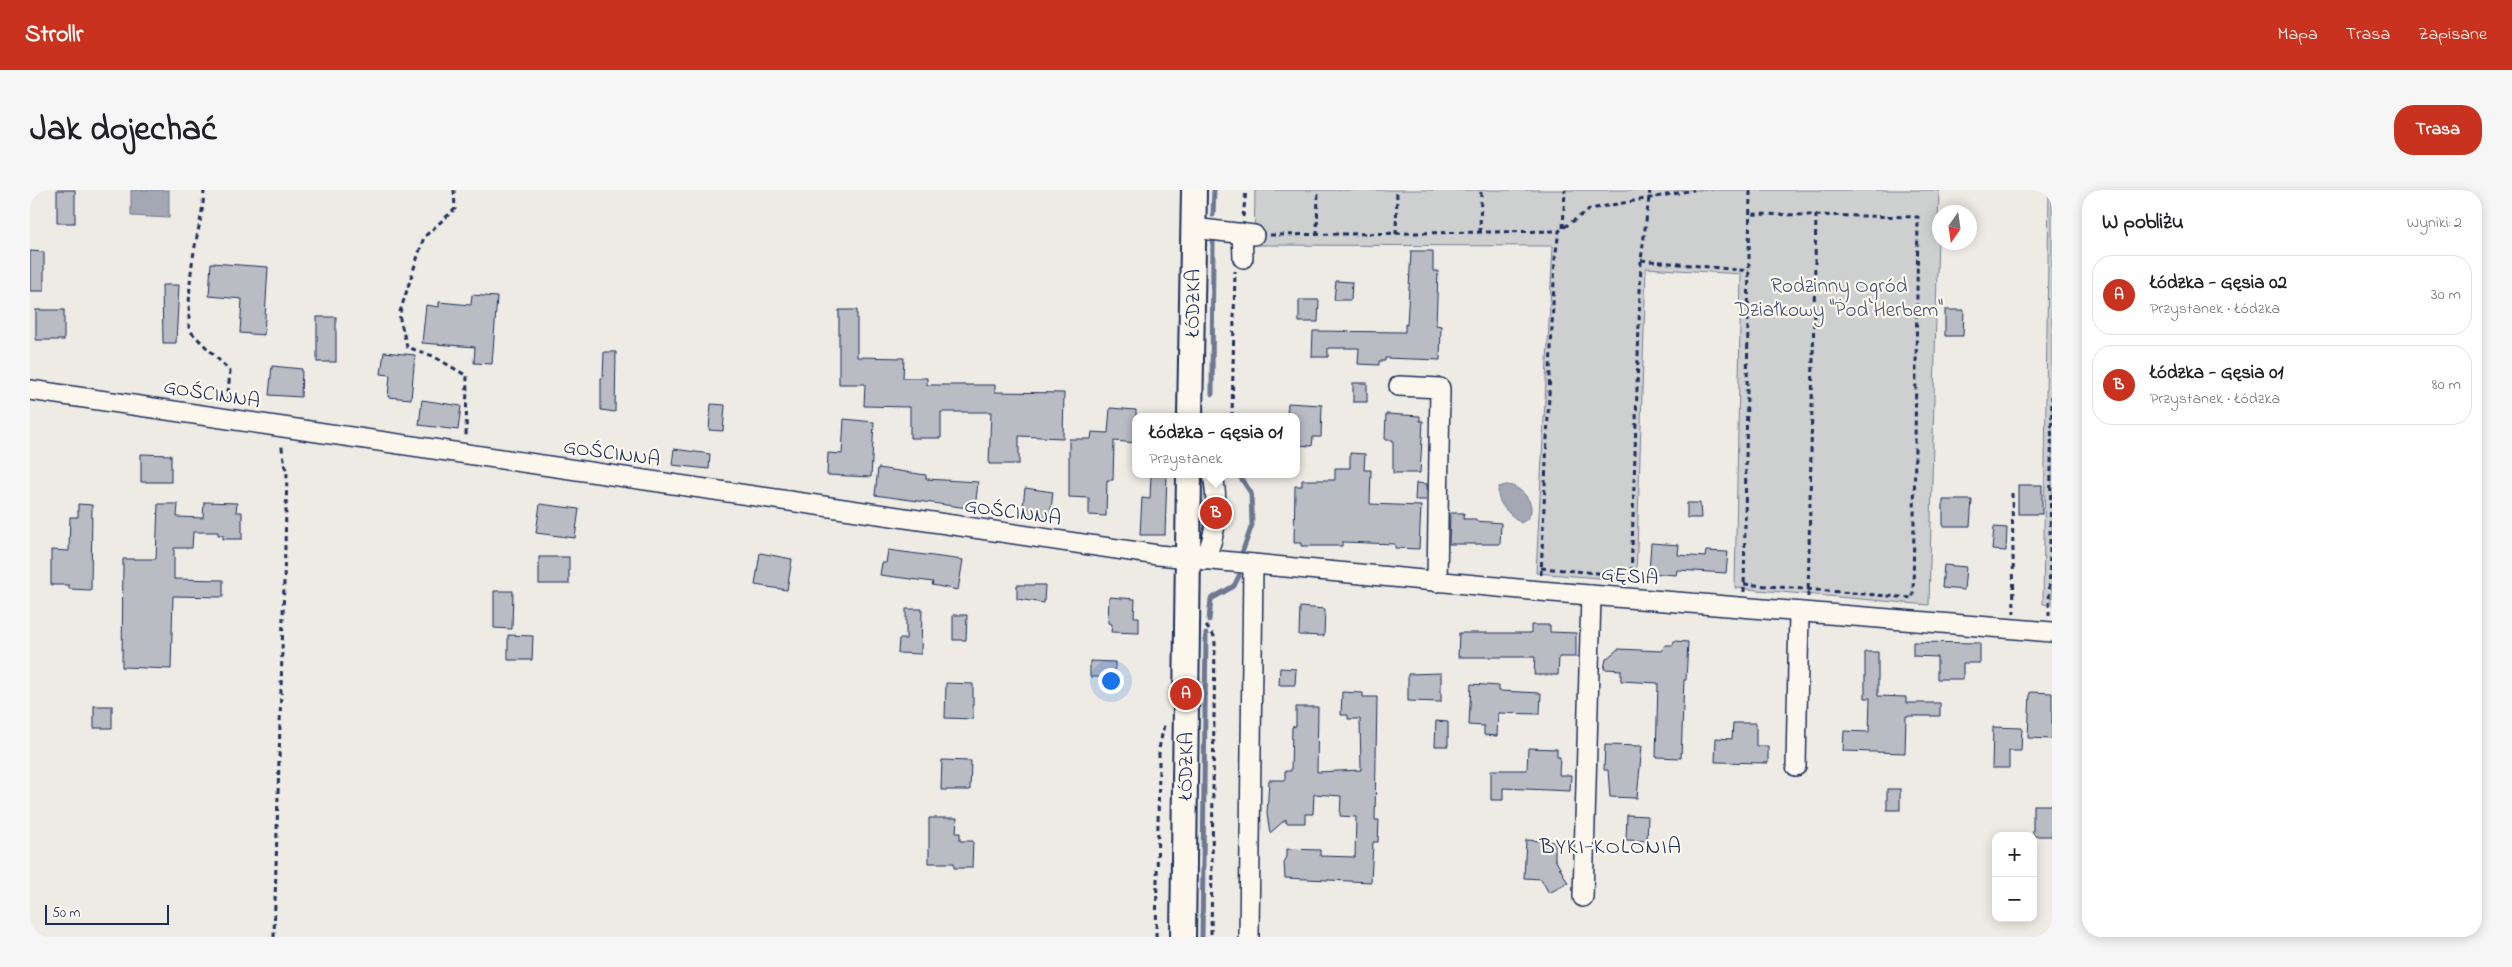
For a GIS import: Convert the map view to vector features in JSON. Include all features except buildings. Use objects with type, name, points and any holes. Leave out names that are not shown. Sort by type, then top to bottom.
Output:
[{"type":"main road","name":"ŁÓDZKA","points":[[1190,413],[1194,190]]},
{"type":"main road","name":"ŁÓDZKA","points":[[1183,937],[1196,559],[1190,478]]},
{"type":"street","points":[[1193,228],[1248,234],[1243,258]]},
{"type":"street","points":[[1191,378],[1199,413]]},
{"type":"street","points":[[1399,386],[1440,388],[1437,582]]},
{"type":"street","name":"GOŚCINNA","points":[[30,390],[1196,559]]},
{"type":"street","points":[[1196,559],[1215,534],[1216,491],[1214,478]]},
{"type":"street","name":"GĘSIA","points":[[1196,559],[1540,591],[2052,632]]},
{"type":"street","points":[[1249,937],[1253,564]]},
{"type":"street","points":[[1583,897],[1591,595]]},
{"type":"street","points":[[1796,766],[1803,612]]},
{"type":"path","points":[[204,190],[203,214],[194,251],[189,294],[189,330],[230,371],[225,418]]},
{"type":"path","points":[[454,190],[454,208],[424,237],[399,314],[407,347],[433,356],[467,376],[466,454]]},
{"type":"path","points":[[1246,190],[1248,234],[1317,235],[1559,231],[1590,209],[1694,190]]},
{"type":"path","points":[[1317,235],[1318,190]]},
{"type":"path","points":[[1396,234],[1397,190]]},
{"type":"path","points":[[1480,233],[1481,190]]},
{"type":"path","points":[[1563,228],[1566,190]]},
{"type":"path","points":[[1630,598],[1641,260],[1650,190]]},
{"type":"path","points":[[1744,608],[1750,190]]},
{"type":"path","points":[[1744,584],[1913,598],[1918,217],[1750,214]]},
{"type":"path","points":[[1803,612],[1808,589],[1816,215]]},
{"type":"path","points":[[1540,591],[1554,258],[1559,231]]},
{"type":"path","points":[[1232,413],[1235,269],[1243,258]]},
{"type":"path","points":[[1641,260],[1749,271]]},
{"type":"path","points":[[2049,605],[2051,600],[2052,392]]},
{"type":"path","points":[[274,937],[287,475],[278,425]]},
{"type":"path","points":[[2012,493],[2014,629]]},
{"type":"path","points":[[1541,568],[1631,576]]},
{"type":"path","points":[[1201,620],[1214,636],[1215,643],[1211,937]]},
{"type":"green space","name":"Rodzinny Ogród Działkowy \"Pod Herbem\"","points":[[1255,190],[1939,190],[1939,205],[1932,205],[1932,250],[1938,250],[1929,605],[1735,588],[1741,274],[1646,268],[1636,581],[1536,573],[1553,246],[1254,245]]},
{"type":"green space","points":[[2049,190],[2052,190],[2052,605],[2043,604]]},
{"type":"green space","points":[[1199,478],[1209,478],[1211,507],[1202,542],[1198,534]]},
{"type":"shaded area","points":[[131,190],[169,190],[169,218],[131,216]]},
{"type":"shaded area","points":[[1506,485],[1519,489],[1531,506],[1528,518],[1521,523],[1504,508],[1499,498],[1499,487]]},
{"type":"waterway","points":[[1213,215],[1214,190]]},
{"type":"waterway","points":[[1212,394],[1213,242]]},
{"type":"waterway","points":[[1241,478],[1251,493],[1252,525],[1242,553]]},
{"type":"waterway","points":[[1209,620],[1211,599],[1234,586],[1239,576]]},
{"type":"waterway","points":[[1202,937],[1206,634]]},
{"type":"place","name":"Łódzka - Gęsia 01","points":[[1216,513]]},
{"type":"place","name":"Łódzka - Gęsia 02","points":[[1186,694]]},
{"type":"district","name":"BYKI-KOLONIA","points":[[1611,845]]}]
